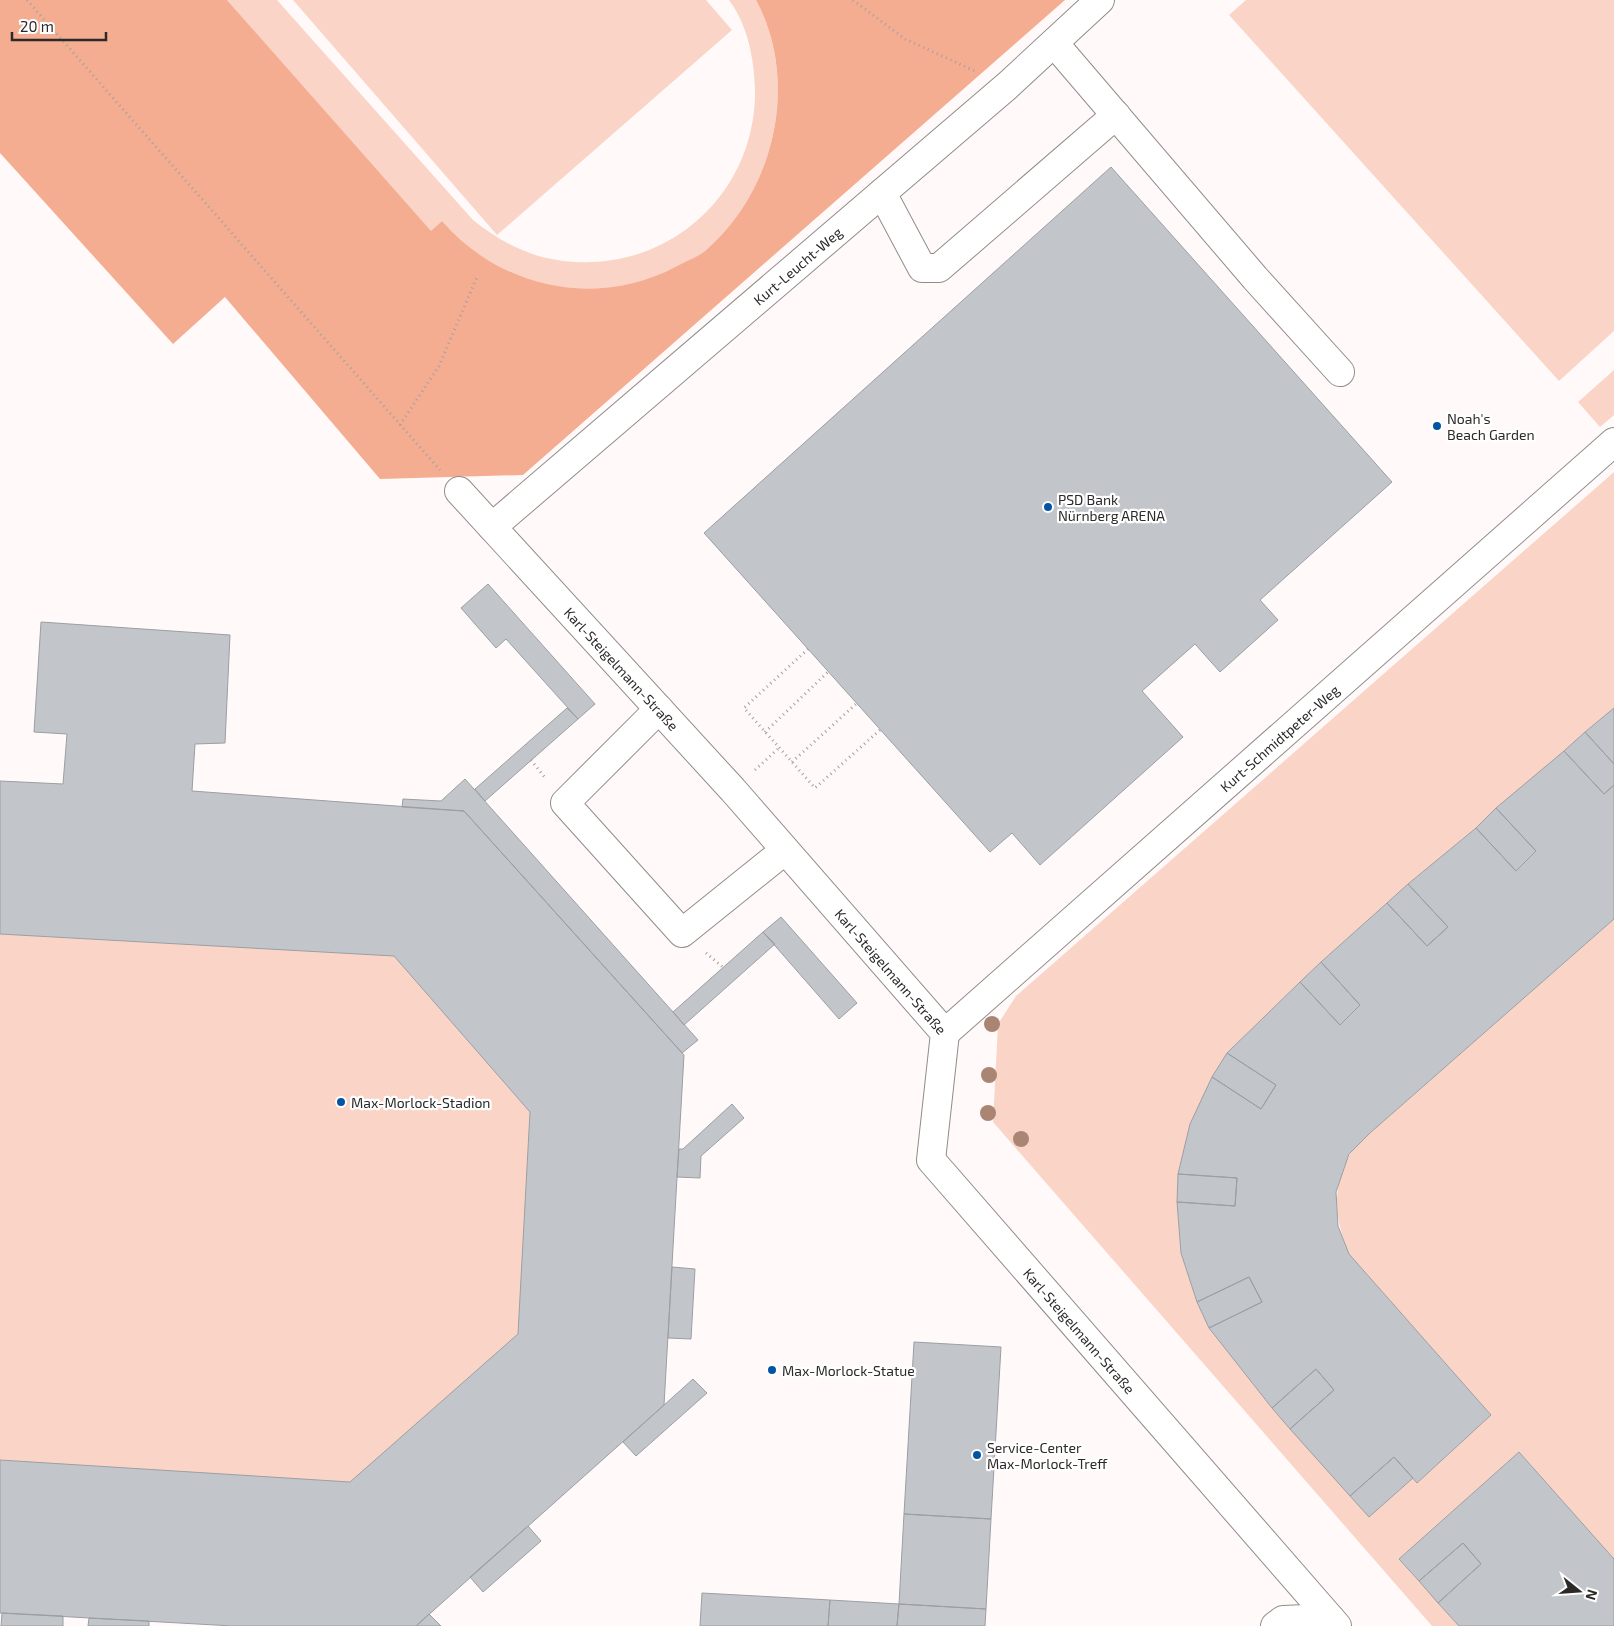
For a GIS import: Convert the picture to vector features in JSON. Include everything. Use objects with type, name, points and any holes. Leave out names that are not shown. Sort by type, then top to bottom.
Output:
[{"type":"street","name":"Kurt-Leucht-Weg","points":[[492,527],[1007,86],[1100,0]]},
{"type":"street","points":[[1054,42],[1255,278],[1340,372]]},
{"type":"street","points":[[882,193],[922,268],[939,268],[1116,115]]},
{"type":"street","name":"Kurt-Schmidtpeter-Weg","points":[[945,1033],[1614,442]]},
{"type":"street","name":"Karl-Steigelmann-Straße","points":[[458,491],[733,790],[784,851],[945,1033],[931,1160],[1334,1622]]},
{"type":"street","points":[[659,709],[565,803],[682,933],[784,851]]},
{"type":"street","points":[[1275,1626],[1283,1620],[1334,1622]]},
{"type":"path","points":[[27,0],[458,491]]},
{"type":"path","points":[[853,0],[905,39],[1007,86]]},
{"type":"path","points":[[400,425],[439,366],[477,277]]},
{"type":"path","points":[[808,649],[744,708],[765,732],[815,788],[880,730]]},
{"type":"path","points":[[765,732],[828,672]]},
{"type":"path","points":[[792,762],[856,704]]},
{"type":"shaded area","points":[[0,0],[227,0],[431,231],[442,221],[465,244],[492,262],[520,276],[551,285],[582,289],[613,287],[645,280],[698,256],[729,226],[749,198],[764,167],[773,134],[778,100],[776,65],[769,32],[756,0],[1065,0],[523,475],[380,479],[225,297],[173,344],[0,153]]},
{"type":"shaded area","points":[[227,0],[277,0],[473,220],[489,232],[523,251],[542,257],[583,262],[622,258],[658,246],[690,226],[717,200],[738,168],[751,131],[755,90],[749,43],[736,10],[729,0],[756,0],[769,32],[776,66],[778,100],[773,134],[764,167],[749,198],[729,226],[705,251],[687,262],[645,280],[614,287],[582,289],[551,285],[521,277],[492,263],[466,244],[442,221],[431,232]]},
{"type":"shaded area","points":[[293,0],[706,0],[732,30],[497,235]]},
{"type":"shaded area","points":[[1246,0],[1614,0],[1614,331],[1559,381],[1229,15]]},
{"type":"shaded area","points":[[1614,370],[1614,415],[1600,427],[1578,402]]},
{"type":"shaded area","points":[[1614,472],[1614,708],[1585,732],[1516,871],[1476,828],[1408,884],[1321,962],[1227,1053],[1177,1203],[1181,1253],[1197,1302],[1210,1328],[1272,1408],[1394,1457],[1417,1483],[1491,1415],[1349,1254],[1338,1217],[1337,1205],[1339,1181],[1343,1169],[1351,1153],[1370,1133],[1614,919],[1614,1559],[1519,1452],[1399,1559],[1419,1581],[1463,1543],[1438,1603],[1459,1626],[1432,1626],[993,1122],[998,1024],[1016,996]]},
{"type":"shaded area","name":"Max-Morlock-Stadion","points":[[41,622],[230,635],[225,743],[195,744],[192,791],[464,811],[684,1055],[664,1405],[416,1626],[0,1613],[0,781],[63,784],[67,734],[34,732]]},
{"type":"building","name":"PSD Bank Nürnberg ARENA","points":[[1111,167],[1392,482],[1260,600],[1278,620],[1220,672],[1195,644],[1142,691],[1183,737],[1040,865],[1012,833],[990,852],[704,533]]},
{"type":"building","points":[[488,584],[595,704],[578,719],[506,639],[496,648],[461,608]]},
{"type":"building","points":[[41,622],[230,635],[225,743],[195,744],[192,791],[464,811],[684,1055],[664,1405],[416,1626],[233,1626],[0,1613],[0,1460],[350,1482],[518,1334],[530,1112],[394,956],[0,934],[0,781],[63,784],[67,734],[34,732]]},
{"type":"building","points":[[567,708],[578,719],[485,801],[475,789]]},
{"type":"building","points":[[1614,708],[1614,764],[1585,732]]},
{"type":"building","points":[[1585,732],[1614,764],[1614,785],[1604,794],[1564,751]]},
{"type":"building","points":[[1564,751],[1604,794],[1614,785],[1614,919],[1370,1133],[1349,1154],[1336,1192],[1338,1226],[1349,1254],[1491,1415],[1417,1483],[1394,1457],[1350,1496],[1290,1429],[1334,1390],[1316,1369],[1272,1408],[1209,1328],[1262,1302],[1249,1277],[1197,1302],[1181,1253],[1177,1202],[1235,1206],[1237,1178],[1178,1174],[1190,1124],[1212,1077],[1261,1109],[1276,1085],[1227,1053],[1300,982],[1340,1025],[1360,1005],[1321,962],[1387,903],[1427,946],[1448,927],[1408,884],[1476,828],[1516,871],[1536,851],[1496,808]]},
{"type":"building","points":[[465,779],[698,1040],[682,1053],[464,811],[402,807],[403,799],[441,801]]},
{"type":"building","points":[[1496,808],[1536,851],[1516,871],[1476,828]]},
{"type":"building","points":[[1408,884],[1448,927],[1427,946],[1387,903]]},
{"type":"building","points":[[781,917],[857,1003],[839,1019],[763,932]]},
{"type":"building","points":[[763,932],[775,944],[684,1025],[673,1012]]},
{"type":"building","points":[[1321,962],[1360,1005],[1340,1025],[1300,982]]},
{"type":"building","points":[[1227,1053],[1276,1085],[1261,1109],[1212,1077]]},
{"type":"building","points":[[732,1104],[744,1118],[701,1156],[700,1178],[677,1177],[679,1149],[683,1149]]},
{"type":"building","points":[[1178,1174],[1237,1178],[1235,1206],[1177,1202]]},
{"type":"building","points":[[672,1267],[695,1269],[691,1339],[668,1338]]},
{"type":"building","points":[[1249,1277],[1262,1302],[1209,1328],[1197,1302]]},
{"type":"building","points":[[914,1342],[1001,1347],[991,1519],[904,1514]]},
{"type":"building","points":[[1316,1369],[1334,1390],[1290,1429],[1272,1408]]},
{"type":"building","points":[[693,1379],[707,1393],[636,1456],[623,1442]]},
{"type":"building","points":[[1519,1452],[1614,1559],[1614,1626],[1459,1626],[1438,1603],[1481,1564],[1463,1543],[1419,1581],[1399,1559]]},
{"type":"building","points":[[1394,1457],[1413,1478],[1369,1517],[1350,1496]]},
{"type":"building","points":[[904,1514],[991,1519],[986,1609],[899,1604]]},
{"type":"building","points":[[528,1526],[541,1541],[483,1592],[470,1577]]},
{"type":"building","points":[[1463,1543],[1481,1564],[1438,1603],[1419,1581]]},
{"type":"building","points":[[702,1593],[830,1600],[828,1626],[700,1626]]},
{"type":"building","points":[[830,1600],[899,1604],[897,1626],[828,1626]]},
{"type":"building","points":[[899,1604],[986,1609],[985,1626],[897,1626]]},
{"type":"building","points":[[2,1613],[63,1616],[63,1626],[1,1626]]},
{"type":"building","points":[[429,1614],[441,1626],[416,1626]]},
{"type":"building","points":[[89,1618],[149,1621],[149,1626],[88,1626]]},
{"type":"place","name":"Noah's Beach Garden","points":[[1437,426]]},
{"type":"place","name":"PSD Bank Nürnberg ARENA","points":[[1048,507]]},
{"type":"place","name":"Max-Morlock-Stadion","points":[[341,1102]]},
{"type":"place","name":"Max-Morlock-Statue","points":[[772,1370]]},
{"type":"place","name":"Service-Center Max-Morlock-Treff","points":[[977,1455]]}]
